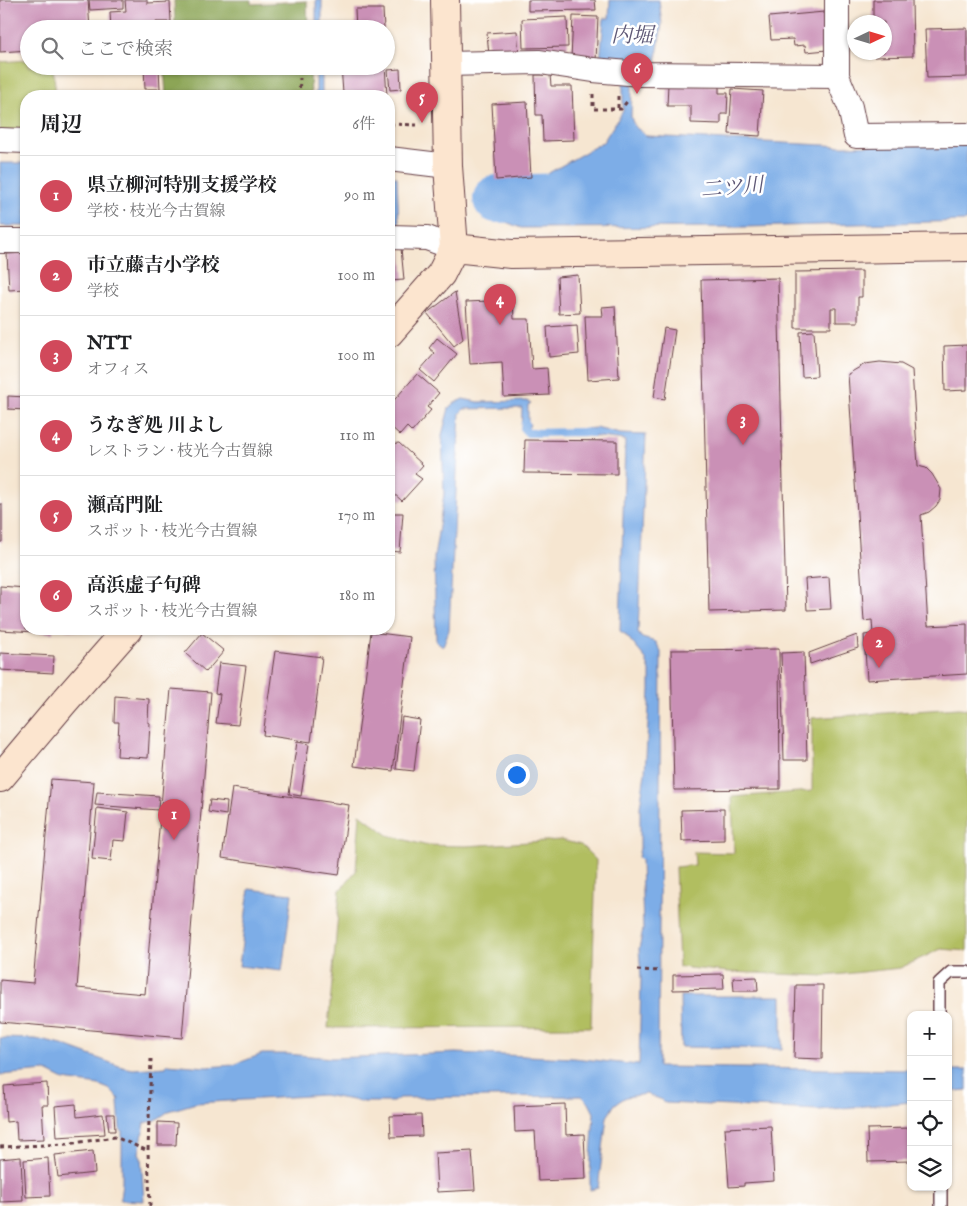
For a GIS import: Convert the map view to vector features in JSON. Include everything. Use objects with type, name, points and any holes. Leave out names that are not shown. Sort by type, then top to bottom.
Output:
[{"type":"main road","points":[[395,326],[441,274],[454,248],[448,166],[445,0]]},
{"type":"main road","points":[[454,248],[511,254],[967,247]]},
{"type":"main road","points":[[0,778],[123,635]]},
{"type":"street","points":[[837,0],[837,76],[850,107],[856,136],[967,134]]},
{"type":"street","points":[[446,64],[540,62],[593,70],[629,80],[837,76]]},
{"type":"street","points":[[0,140],[20,141]]},
{"type":"street","points":[[395,160],[448,166]]},
{"type":"street","points":[[395,237],[427,238],[454,248]]},
{"type":"street","points":[[0,241],[20,241]]},
{"type":"lane","points":[[939,1011],[939,983],[951,972],[967,972]]},
{"type":"lane","points":[[941,1191],[941,1206]]},
{"type":"path","points":[[299,90],[300,78]]},
{"type":"path","points":[[620,109],[629,80]]},
{"type":"path","points":[[395,124],[417,125]]},
{"type":"path","points":[[637,970],[661,971]]},
{"type":"path","points":[[150,1206],[148,1151],[151,1059]]},
{"type":"path","points":[[0,1147],[67,1144],[115,1137],[148,1151]]},
{"type":"green space","points":[[174,0],[251,0],[251,4],[307,1],[308,20],[175,20]]},
{"type":"green space","points":[[20,61],[20,75],[54,75],[55,90],[20,90],[20,132],[0,132],[0,62]]},
{"type":"green space","points":[[165,75],[310,75],[311,90],[166,90]]},
{"type":"green space","points":[[967,709],[967,951],[941,949],[900,968],[825,976],[729,972],[679,967],[675,867],[695,865],[694,852],[734,853],[732,797],[812,791],[812,718]]},
{"type":"green space","points":[[360,814],[388,835],[424,845],[466,846],[561,840],[581,845],[596,860],[591,1027],[328,1028],[340,890],[356,871]]},
{"type":"water","points":[[316,0],[322,0],[322,20],[316,20]]},
{"type":"water","name":"内堀","points":[[610,0],[659,0],[662,24],[656,62],[633,64],[631,117],[634,126],[647,136],[843,146],[967,143],[967,221],[747,227],[521,228],[501,220],[500,185],[508,186],[533,182],[603,142],[623,111],[623,65],[600,61],[604,18],[609,18]]},
{"type":"water","points":[[316,75],[322,75],[322,90],[316,90]]},
{"type":"water","points":[[0,163],[20,163],[20,226],[0,226]]},
{"type":"water","points":[[395,177],[397,177],[399,225],[395,225]]},
{"type":"water","points":[[463,399],[478,402],[527,401],[531,403],[528,405],[528,424],[530,424],[527,428],[528,431],[521,431],[522,408],[464,409],[460,413],[449,630],[443,646],[436,641],[434,558],[444,494],[442,435],[449,408]]},
{"type":"water","points":[[596,428],[620,434],[646,435],[638,633],[642,638],[656,642],[661,652],[658,1067],[907,1070],[907,1102],[819,1110],[665,1103],[646,1094],[626,1097],[615,1104],[607,1117],[598,1188],[590,1190],[594,1113],[589,1103],[582,1096],[399,1098],[393,1102],[364,1102],[323,1095],[196,1103],[169,1111],[156,1120],[145,1123],[139,1153],[141,1157],[144,1201],[120,1200],[122,1131],[120,1129],[119,1099],[109,1089],[99,1085],[64,1080],[46,1071],[0,1075],[0,1038],[36,1039],[62,1045],[122,1067],[133,1069],[166,1067],[167,1064],[207,1067],[233,1065],[262,1054],[332,1058],[456,1053],[574,1058],[639,1065],[641,978],[639,949],[643,929],[641,860],[638,857],[640,848],[640,807],[645,773],[650,671],[645,658],[625,634],[620,631],[625,440],[582,435],[582,429]]},
{"type":"water","points":[[249,889],[292,894],[282,971],[239,966]]},
{"type":"water","points":[[680,996],[782,996],[782,1049],[681,1047]]},
{"type":"water","points":[[952,1070],[967,1070],[967,1090],[956,1091],[952,1094]]},
{"type":"building","points":[[0,0],[88,0],[89,20],[20,20],[20,51],[0,52]]},
{"type":"building","points":[[89,0],[123,0],[123,8],[90,10]]},
{"type":"building","points":[[125,0],[147,0],[147,3],[170,2],[171,20],[110,20],[110,12],[126,11]]},
{"type":"building","points":[[528,0],[595,0],[596,10],[528,11]]},
{"type":"building","points":[[873,0],[912,0],[913,56],[892,57],[892,15],[873,15]]},
{"type":"building","points":[[355,9],[383,9],[384,20],[356,20]]},
{"type":"building","points":[[824,12],[827,50],[806,52],[805,45],[794,46],[793,39],[771,40],[769,17]]},
{"type":"building","points":[[573,16],[598,17],[596,61],[571,59]]},
{"type":"building","points":[[567,17],[568,47],[523,48],[522,19]]},
{"type":"building","points":[[967,28],[967,77],[927,78],[925,29]]},
{"type":"building","points":[[517,31],[519,54],[489,56],[487,33]]},
{"type":"building","points":[[395,69],[400,69],[401,89],[390,90],[388,75],[395,75]]},
{"type":"building","points":[[144,75],[159,75],[160,89],[145,89]]},
{"type":"building","points":[[342,75],[386,75],[387,90],[343,90]]},
{"type":"building","points":[[535,75],[550,75],[551,86],[572,86],[574,140],[543,141],[542,115],[536,115]]},
{"type":"building","points":[[668,84],[719,86],[719,93],[728,93],[727,114],[721,114],[721,124],[691,123],[691,106],[667,106]]},
{"type":"building","points":[[732,89],[763,91],[760,136],[729,134]]},
{"type":"building","points":[[527,102],[531,177],[496,180],[492,104]]},
{"type":"building","points":[[395,248],[401,248],[404,280],[395,281]]},
{"type":"building","points":[[20,253],[20,289],[9,290],[7,254]]},
{"type":"building","points":[[862,271],[862,297],[858,297],[858,322],[836,322],[836,308],[831,308],[831,328],[795,328],[795,272]]},
{"type":"building","points":[[578,275],[580,313],[559,314],[557,277]]},
{"type":"building","points":[[778,278],[786,610],[709,612],[701,280]]},
{"type":"building","points":[[455,292],[463,339],[454,346],[427,313]]},
{"type":"building","points":[[513,300],[514,319],[529,319],[532,369],[547,368],[549,395],[504,397],[502,362],[470,364],[466,302]]},
{"type":"building","points":[[615,306],[619,378],[588,380],[585,316],[603,316],[602,307]]},
{"type":"building","points":[[577,325],[579,354],[549,357],[547,327]]},
{"type":"building","points":[[664,328],[675,330],[665,399],[654,397]]},
{"type":"building","points":[[814,331],[817,376],[802,377],[800,332]]},
{"type":"building","points":[[437,338],[457,354],[434,382],[420,370],[435,353],[429,348]]},
{"type":"building","points":[[967,345],[967,390],[945,391],[944,346]]},
{"type":"building","points":[[880,362],[901,364],[912,370],[918,466],[926,468],[932,474],[941,489],[940,500],[936,506],[929,512],[921,515],[928,626],[967,624],[967,674],[867,680],[864,635],[873,634],[872,620],[864,621],[848,374],[865,364]]},
{"type":"building","points":[[417,374],[439,393],[427,407],[431,410],[412,432],[407,427],[400,435],[395,430],[395,399]]},
{"type":"building","points":[[8,396],[20,397],[20,410],[8,409]]},
{"type":"building","points":[[525,440],[617,441],[617,474],[524,473]]},
{"type":"building","points":[[395,443],[399,443],[423,465],[415,474],[422,479],[402,501],[395,495]]},
{"type":"building","points":[[0,504],[2,504],[2,542],[0,542]]},
{"type":"building","points":[[395,513],[403,513],[400,552],[395,552]]},
{"type":"building","points":[[829,577],[831,609],[807,610],[805,579]]},
{"type":"building","points":[[0,586],[20,588],[20,631],[0,630]]},
{"type":"building","points":[[200,635],[204,635],[224,651],[206,672],[185,653]]},
{"type":"building","points":[[371,635],[410,637],[393,771],[354,766]]},
{"type":"building","points":[[857,635],[858,648],[810,664],[809,653]]},
{"type":"building","points":[[779,649],[780,789],[674,790],[671,650]]},
{"type":"building","points":[[275,651],[322,657],[311,742],[263,735]]},
{"type":"building","points":[[804,652],[807,760],[784,760],[781,653]]},
{"type":"building","points":[[0,653],[54,656],[53,673],[0,670]]},
{"type":"building","points":[[219,663],[246,666],[238,725],[216,723],[220,694],[215,693]]},
{"type":"building","points":[[171,689],[211,692],[182,1038],[0,1022],[0,980],[33,983],[51,779],[94,782],[77,988],[145,994]]},
{"type":"building","points":[[115,696],[149,699],[148,758],[117,756],[119,722],[114,722]]},
{"type":"building","points":[[402,717],[420,720],[414,771],[396,769]]},
{"type":"building","points":[[297,742],[309,744],[301,796],[289,794]]},
{"type":"building","points":[[232,788],[349,805],[339,875],[222,858]]},
{"type":"building","points":[[97,792],[159,796],[158,810],[95,805]]},
{"type":"building","points":[[210,800],[227,802],[226,815],[208,812]]},
{"type":"building","points":[[97,808],[128,812],[125,841],[113,840],[111,861],[92,859]]},
{"type":"building","points":[[724,809],[724,840],[682,841],[681,810]]},
{"type":"building","points":[[723,974],[724,989],[673,990],[673,975]]},
{"type":"building","points":[[757,977],[758,991],[734,991],[733,978]]},
{"type":"building","points":[[796,985],[823,985],[822,1059],[794,1058]]},
{"type":"building","points":[[47,1083],[48,1105],[42,1105],[44,1139],[17,1140],[16,1121],[6,1122],[4,1086]]},
{"type":"building","points":[[76,1104],[77,1117],[103,1114],[105,1134],[57,1137],[55,1106]]},
{"type":"building","points":[[565,1104],[566,1135],[584,1134],[586,1179],[538,1181],[535,1131],[515,1132],[514,1106]]},
{"type":"building","points":[[107,1114],[114,1114],[115,1131],[109,1131]]},
{"type":"building","points":[[421,1115],[422,1136],[391,1137],[390,1116]]},
{"type":"building","points":[[158,1122],[177,1123],[176,1145],[158,1145]]},
{"type":"building","points":[[771,1126],[774,1181],[744,1183],[744,1186],[729,1187],[725,1128]]},
{"type":"building","points":[[907,1128],[907,1161],[868,1162],[867,1129]]},
{"type":"building","points":[[93,1151],[95,1173],[58,1177],[55,1155]]},
{"type":"building","points":[[472,1151],[475,1190],[437,1192],[435,1153]]},
{"type":"building","points":[[21,1157],[23,1201],[0,1202],[0,1159]]},
{"type":"building","points":[[48,1158],[50,1196],[26,1197],[24,1160]]},
{"type":"waterway","name":"二ツ川","points":[[497,199],[567,197]]},
{"type":"waterway","points":[[525,423],[524,429],[528,433],[592,433]]},
{"type":"place","name":"高浜虚子句碑","points":[[637,94]]},
{"type":"place","name":"瀬高門阯","points":[[422,123]]},
{"type":"place","name":"うなぎ処 川よし","points":[[500,325]]},
{"type":"place","name":"NTT","points":[[743,445]]},
{"type":"place","name":"市立藤吉小学校","points":[[879,668]]},
{"type":"place","name":"県立柳河特別支援学校","points":[[174,840]]}]
